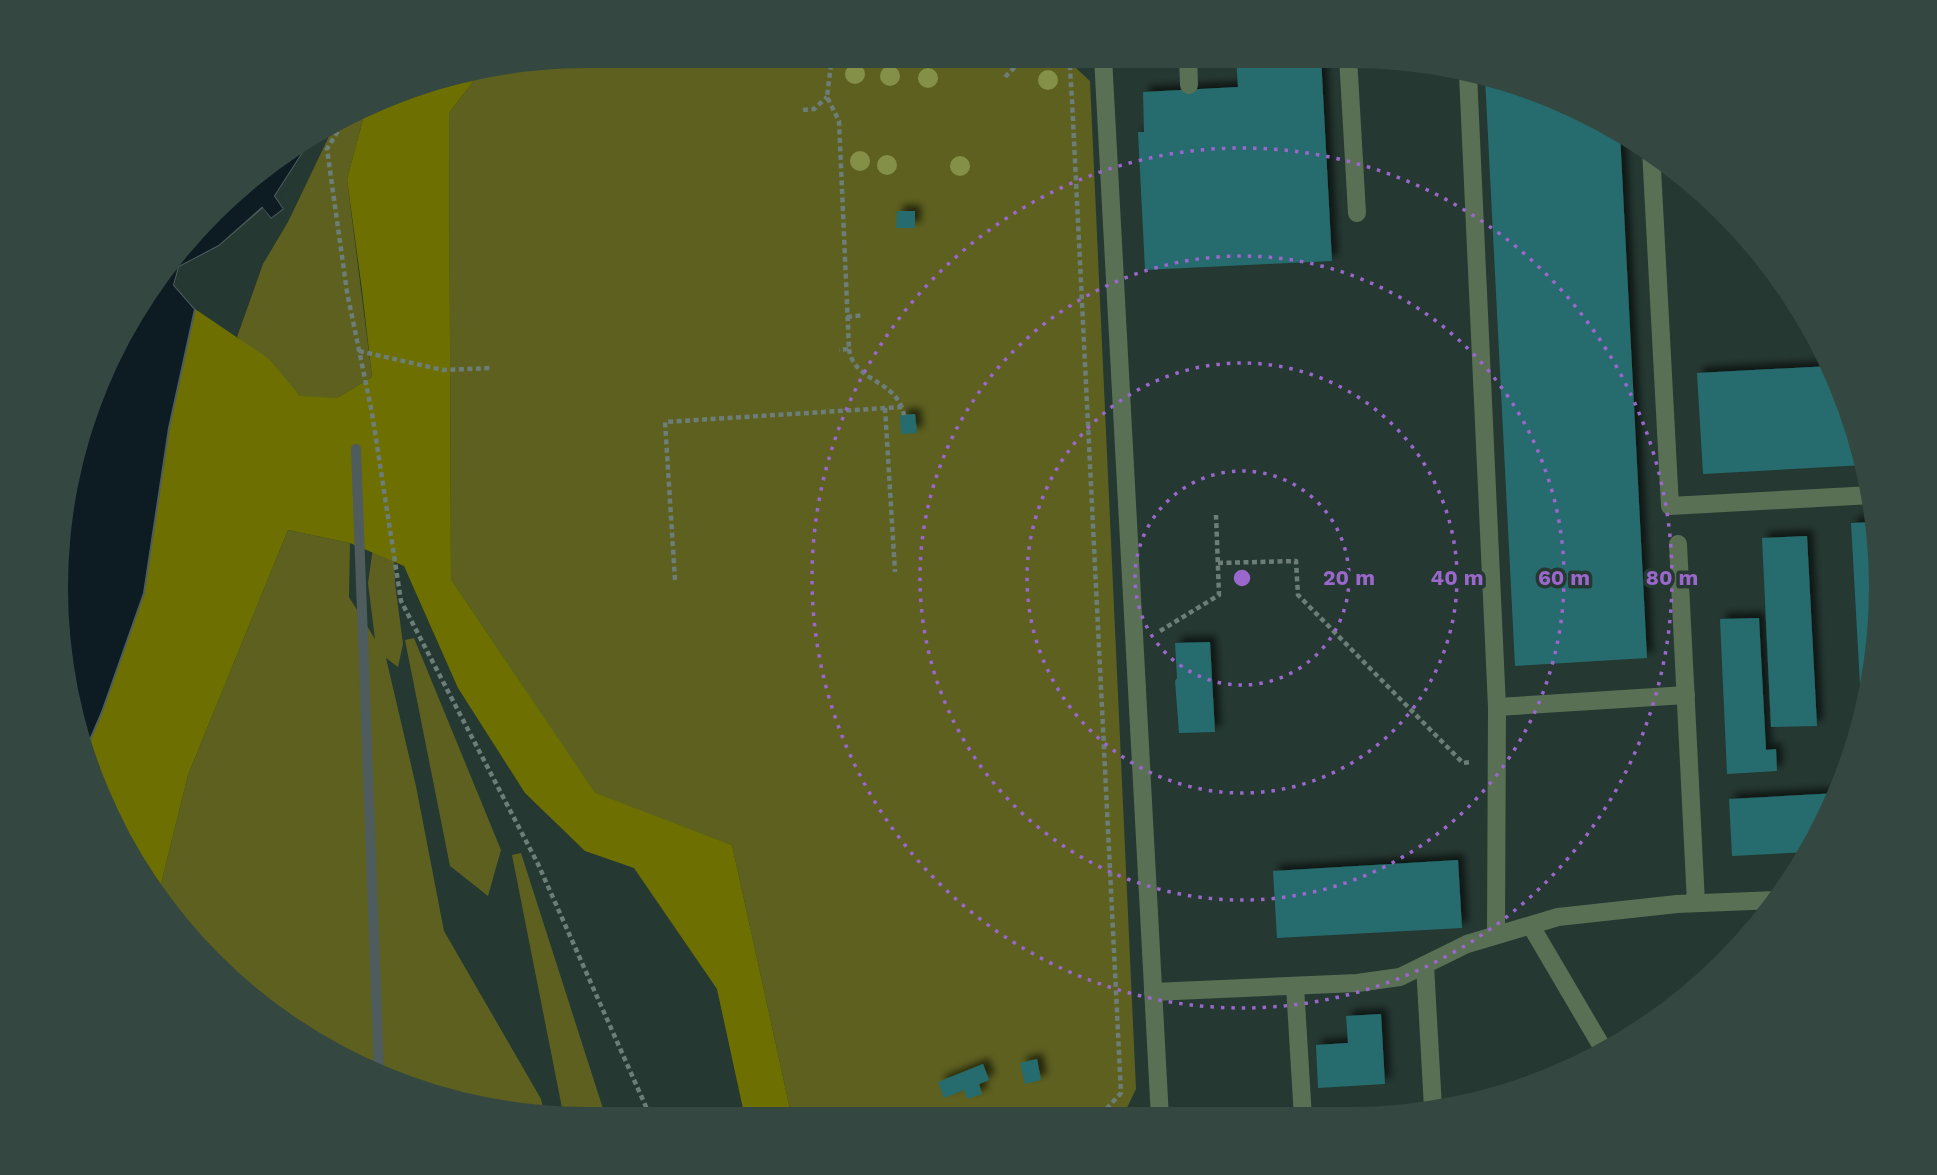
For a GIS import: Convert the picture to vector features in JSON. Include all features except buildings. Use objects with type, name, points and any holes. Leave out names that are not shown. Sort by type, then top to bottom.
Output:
[{"type":"lane","points":[[1104,68],[1159,1107]]},
{"type":"lane","points":[[1188,68],[1189,85]]},
{"type":"lane","points":[[1349,68],[1357,213]]},
{"type":"lane","points":[[1468,82],[1497,707],[1496,935]]},
{"type":"lane","points":[[1652,166],[1670,506],[1860,496]]},
{"type":"lane","points":[[1678,544],[1696,903]]},
{"type":"lane","points":[[1497,707],[1686,695]]},
{"type":"lane","points":[[1153,992],[1368,982],[1400,976],[1467,944],[1558,917],[1677,904],[1764,900]]},
{"type":"lane","points":[[1531,926],[1599,1042]]},
{"type":"lane","points":[[1425,965],[1433,1100]]},
{"type":"lane","points":[[1296,986],[1302,1107]]},
{"type":"path","points":[[831,68],[827,97],[839,121],[849,349],[853,364],[866,376],[896,395],[904,415]]},
{"type":"path","points":[[1005,77],[1014,68]]},
{"type":"path","points":[[1070,68],[1121,1093],[1108,1107]]},
{"type":"path","points":[[803,110],[814,109],[827,97]]},
{"type":"path","points":[[336,134],[327,149],[347,292],[372,413],[401,601],[538,864],[646,1107]]},
{"type":"path","points":[[847,317],[864,315]]},
{"type":"path","points":[[839,349],[849,349]]},
{"type":"path","points":[[359,351],[443,370],[491,369]]},
{"type":"path","points":[[676,580],[665,422],[902,407]]},
{"type":"path","points":[[885,408],[895,572]]},
{"type":"path","points":[[1135,646],[1219,595],[1216,515]]},
{"type":"path","points":[[1218,563],[1296,561],[1298,595],[1463,763],[1496,761]]},
{"type":"shaded area","points":[[1076,68],[1090,81],[1136,1089],[1127,1107],[790,1107],[732,845],[595,794],[451,579],[449,113],[474,81],[554,69]]},
{"type":"shaded area","points":[[474,81],[449,113],[451,579],[595,793],[732,845],[790,1107],[743,1107],[717,989],[634,868],[585,851],[525,793],[458,688],[404,566],[350,543],[288,530],[188,775],[161,883],[122,817],[91,738],[102,712],[195,309],[269,359],[300,396],[337,398],[372,377],[347,179],[363,120],[421,96]]},
{"type":"shaded area","points":[[363,120],[347,179],[372,377],[337,398],[302,425],[300,396],[237,337],[263,264],[288,222],[328,138]]},
{"type":"shaded area","points":[[302,154],[275,196],[284,209],[271,219],[262,208],[219,246],[179,267],[220,220],[245,197]]},
{"type":"shaded area","points":[[179,267],[174,285],[195,309],[169,428],[144,593],[91,738],[78,689],[69,621],[69,554],[78,486],[96,421],[122,358],[156,299]]},
{"type":"shaded area","points":[[383,477],[392,477],[395,583],[403,644],[398,667],[386,658],[416,786],[444,931],[542,1105],[486,1097],[421,1079],[358,1053],[328,1037],[271,999],[220,955],[161,883],[188,775],[288,530],[350,543],[349,597],[375,639],[368,583]]},
{"type":"shaded area","points":[[414,638],[501,850],[488,896],[450,866],[405,640]]},
{"type":"shaded area","points":[[521,853],[602,1107],[562,1106],[512,855]]},
{"type":"pier","points":[[309,150],[280,197],[287,212],[271,223],[262,213],[221,249],[182,269],[178,284],[199,311],[195,309],[174,285],[179,267],[219,246],[263,208],[271,219],[284,209],[275,196],[302,154]]},
{"type":"waterway","points":[[356,449],[379,1062]]}]
